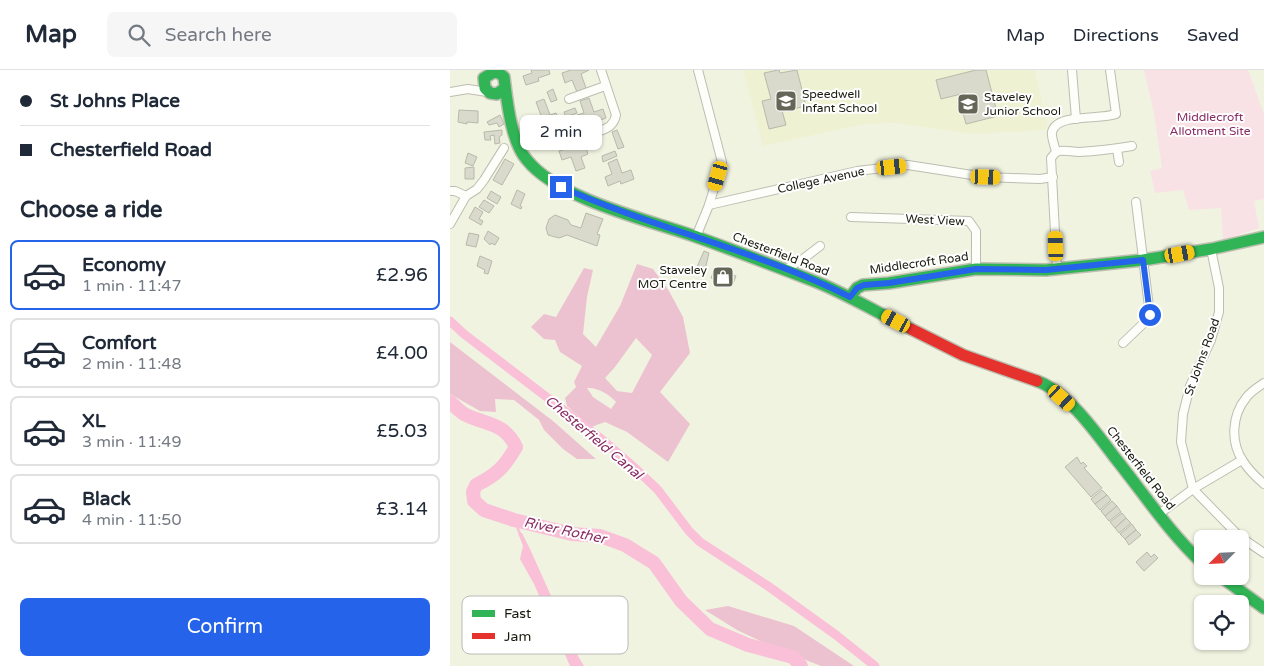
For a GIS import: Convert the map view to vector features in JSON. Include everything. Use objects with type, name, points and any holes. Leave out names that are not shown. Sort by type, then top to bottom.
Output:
[{"type":"main road","name":"Chesterfield Road","points":[[491,73],[506,81],[505,88],[509,115],[521,153],[535,169],[561,187],[596,203],[696,237],[821,284],[963,355],[1034,380],[1052,389],[1088,422],[1182,544],[1194,555]]},
{"type":"main road","points":[[491,73],[484,88],[490,93],[502,92],[505,88]]},
{"type":"main road","name":"Chesterfield Road","points":[[490,93],[509,115]]},
{"type":"main road","name":"Middlecroft Road","points":[[850,297],[857,288],[864,285],[889,283],[976,269],[1057,269],[1143,260],[1264,237]]},
{"type":"main road","points":[[1232,585],[1264,608]]},
{"type":"street","points":[[600,131],[609,127],[615,121],[616,116],[601,70]]},
{"type":"street","points":[[696,237],[709,205],[722,162],[698,70]]},
{"type":"street","points":[[1072,70],[1076,119]]},
{"type":"street","points":[[1056,152],[1052,133],[1056,124],[1063,120],[1107,117],[1116,114],[1110,70]]},
{"type":"street","points":[[468,89],[491,73]]},
{"type":"street","points":[[569,99],[605,86]]},
{"type":"street","points":[[450,92],[468,89],[490,93]]},
{"type":"street","points":[[1057,269],[1051,158],[1060,150],[1076,152],[1104,151],[1132,146]]},
{"type":"street","points":[[450,224],[466,196],[477,189],[504,148]]},
{"type":"street","points":[[1117,149],[1119,162]]},
{"type":"street","name":"College Avenue","points":[[709,205],[856,171],[908,165],[986,177],[1040,179],[1053,177]]},
{"type":"street","points":[[450,190],[466,196]]},
{"type":"street","points":[[1123,343],[1150,315],[1136,202]]},
{"type":"street","name":"West View","points":[[851,217],[969,221],[976,231],[976,269]]},
{"type":"street","points":[[784,270],[820,246]]},
{"type":"street","name":"St Johns Road","points":[[1193,490],[1181,442],[1183,414],[1190,386],[1211,340],[1219,312],[1219,288],[1211,248]]},
{"type":"street","points":[[1264,382],[1247,396],[1237,411],[1234,429],[1236,446],[1242,460],[1264,484]]},
{"type":"street","points":[[1159,514],[1193,490],[1242,460]]},
{"type":"street","points":[[1193,490],[1239,536],[1264,552]]},
{"type":"shaded area","points":[[743,70],[1035,70],[1048,130],[972,134],[895,123],[864,124],[763,146]]},
{"type":"shaded area","points":[[637,264],[653,269],[669,291],[683,317],[690,353],[660,392],[690,424],[668,462],[627,432],[605,422],[591,427],[567,406],[565,398],[576,387],[574,382],[582,366],[560,352],[555,340],[544,339],[531,327],[544,314],[556,317],[584,268],[593,270],[587,297],[583,334],[596,347],[620,306]],"holes":[[[636,338],[652,355],[632,393],[617,391],[605,378]],[[587,388],[603,392],[616,402],[611,409],[593,397]]]},
{"type":"shaded area","points":[[450,342],[553,421],[596,459],[577,459],[563,449],[544,430],[539,420],[514,400],[495,399],[496,412],[480,411],[450,394]]},
{"type":"shaded area","points":[[518,533],[522,533],[551,596],[539,596],[520,559],[523,546]]},
{"type":"shaded area","points":[[728,606],[794,626],[854,666],[821,666],[737,630],[705,610]]},
{"type":"shaded area","points":[[565,654],[577,654],[584,666],[570,666]]},
{"type":"green space","name":"Middlecroft Allotment Site","points":[[1144,70],[1248,70],[1264,114],[1264,199],[1254,201],[1259,228],[1223,240],[1221,208],[1189,210],[1183,190],[1155,193],[1150,171],[1162,168],[1154,113]]},
{"type":"building","points":[[531,70],[549,70],[550,74],[538,78],[539,81],[526,85],[523,76],[532,73]]},
{"type":"building","points":[[571,70],[589,70],[581,74],[586,88],[577,92],[572,80],[565,83],[562,73]]},
{"type":"building","points":[[779,70],[780,73],[797,70],[806,106],[793,109],[792,105],[781,107],[786,125],[769,129],[762,101],[771,99],[764,73]]},
{"type":"building","points":[[976,70],[986,70],[998,116],[966,124],[959,98],[966,97],[965,93],[941,99],[936,80]]},
{"type":"building","points":[[553,89],[557,100],[551,102],[547,92]]},
{"type":"building","points":[[589,98],[594,112],[603,109],[606,118],[593,123],[592,120],[580,125],[577,115],[584,113],[580,101]]},
{"type":"building","points":[[544,99],[550,115],[556,113],[559,121],[539,129],[536,121],[542,118],[536,102]]},
{"type":"building","points":[[575,108],[577,113],[566,117],[564,112]]},
{"type":"building","points":[[459,110],[478,111],[478,123],[467,122],[467,124],[458,122]]},
{"type":"building","points":[[500,115],[504,124],[499,127],[497,123],[489,125],[487,122]]},
{"type":"building","points":[[502,130],[502,135],[499,137],[500,143],[495,144],[494,135],[490,136],[491,140],[485,140],[484,132]]},
{"type":"building","points":[[617,130],[624,147],[618,149],[612,132]]},
{"type":"building","points":[[585,145],[588,154],[581,157],[585,168],[576,171],[571,157],[562,160],[559,151]]},
{"type":"building","points":[[615,151],[617,156],[603,162],[602,156]]},
{"type":"building","points":[[468,153],[477,157],[473,166],[465,163]]},
{"type":"building","points":[[505,159],[514,164],[502,185],[493,180]]},
{"type":"building","points":[[617,159],[622,173],[631,170],[634,179],[621,184],[620,181],[608,186],[605,177],[612,174],[608,163]]},
{"type":"building","points":[[474,167],[474,179],[465,179],[465,168]]},
{"type":"building","points":[[517,190],[525,194],[520,206],[522,207],[521,209],[511,204]]},
{"type":"building","points":[[491,191],[501,197],[497,204],[487,198]]},
{"type":"building","points":[[484,200],[494,206],[489,213],[479,207]]},
{"type":"building","points":[[475,207],[483,212],[479,219],[483,221],[481,225],[469,218]]},
{"type":"building","points":[[586,213],[603,219],[597,234],[600,235],[597,246],[567,235],[559,238],[548,235],[546,228],[549,219],[555,215],[568,220],[571,225],[581,228]]},
{"type":"building","points":[[488,231],[499,238],[495,245],[491,243],[490,245],[484,239]]},
{"type":"building","points":[[469,233],[479,235],[476,247],[466,245]]},
{"type":"building","points":[[704,251],[709,253],[705,270],[697,267]]},
{"type":"building","points":[[480,256],[492,261],[488,274],[484,273],[485,270],[477,266]]},
{"type":"building","name":"Staveley MOT Centre","points":[[715,268],[736,276],[732,286],[711,278]]},
{"type":"building","points":[[1077,457],[1081,464],[1083,462],[1087,466],[1084,468],[1102,488],[1091,497],[1065,467]]},
{"type":"building","points":[[1102,490],[1107,495],[1095,504],[1091,499]]},
{"type":"building","points":[[1107,495],[1111,500],[1100,510],[1095,504]]},
{"type":"building","points":[[1112,501],[1117,506],[1105,516],[1101,511]]},
{"type":"building","points":[[1117,506],[1121,512],[1109,521],[1105,516]]},
{"type":"building","points":[[1122,513],[1126,518],[1115,528],[1110,522]]},
{"type":"building","points":[[1126,518],[1131,523],[1119,533],[1115,528]]},
{"type":"building","points":[[1132,524],[1136,530],[1125,539],[1120,534]]},
{"type":"building","points":[[1136,530],[1141,535],[1129,545],[1125,539]]},
{"type":"building","points":[[1147,552],[1151,557],[1154,554],[1158,558],[1144,571],[1136,562]]},
{"type":"waterway","name":"Chesterfield Canal","points":[[450,321],[464,334],[599,437],[636,469],[658,490],[689,531],[700,542],[768,586],[875,666]]},
{"type":"waterway","name":"River Rother","points":[[450,402],[466,415],[501,429],[512,439],[516,447],[500,469],[490,478],[476,485],[473,492],[474,501],[484,510],[514,520],[572,534],[600,536],[625,545],[654,563],[681,601],[710,629],[748,645],[793,657],[801,666]]},
{"type":"waterway","points":[[514,520],[521,536]]},
{"type":"traffic: fast","points":[[505,88],[497,94],[490,93],[485,88],[484,78],[494,72],[504,77],[513,132],[517,143],[527,160],[541,174],[560,186],[605,207],[694,236],[819,283],[911,329]]},
{"type":"traffic: fast","points":[[850,297],[857,288],[863,285],[889,283],[976,269],[1046,270],[1143,260],[1211,249],[1264,237]]},
{"type":"traffic: fast","points":[[1037,381],[1049,386],[1060,394],[1081,415],[1168,526],[1194,555]]},
{"type":"traffic: fast","points":[[1232,585],[1264,608]]},
{"type":"traffic: jam","points":[[911,329],[963,355],[1037,381]]},
{"type":"place","name":"Speedwell Infant School","points":[[786,101]]},
{"type":"place","name":"Staveley Junior School","points":[[968,104]]},
{"type":"place","name":"Staveley MOT Centre","points":[[723,277]]},
{"type":"route","points":[[561,187],[596,203],[696,237],[834,289],[850,297],[857,288],[864,285],[889,283],[976,269],[1046,270],[1143,260],[1150,315]]}]
